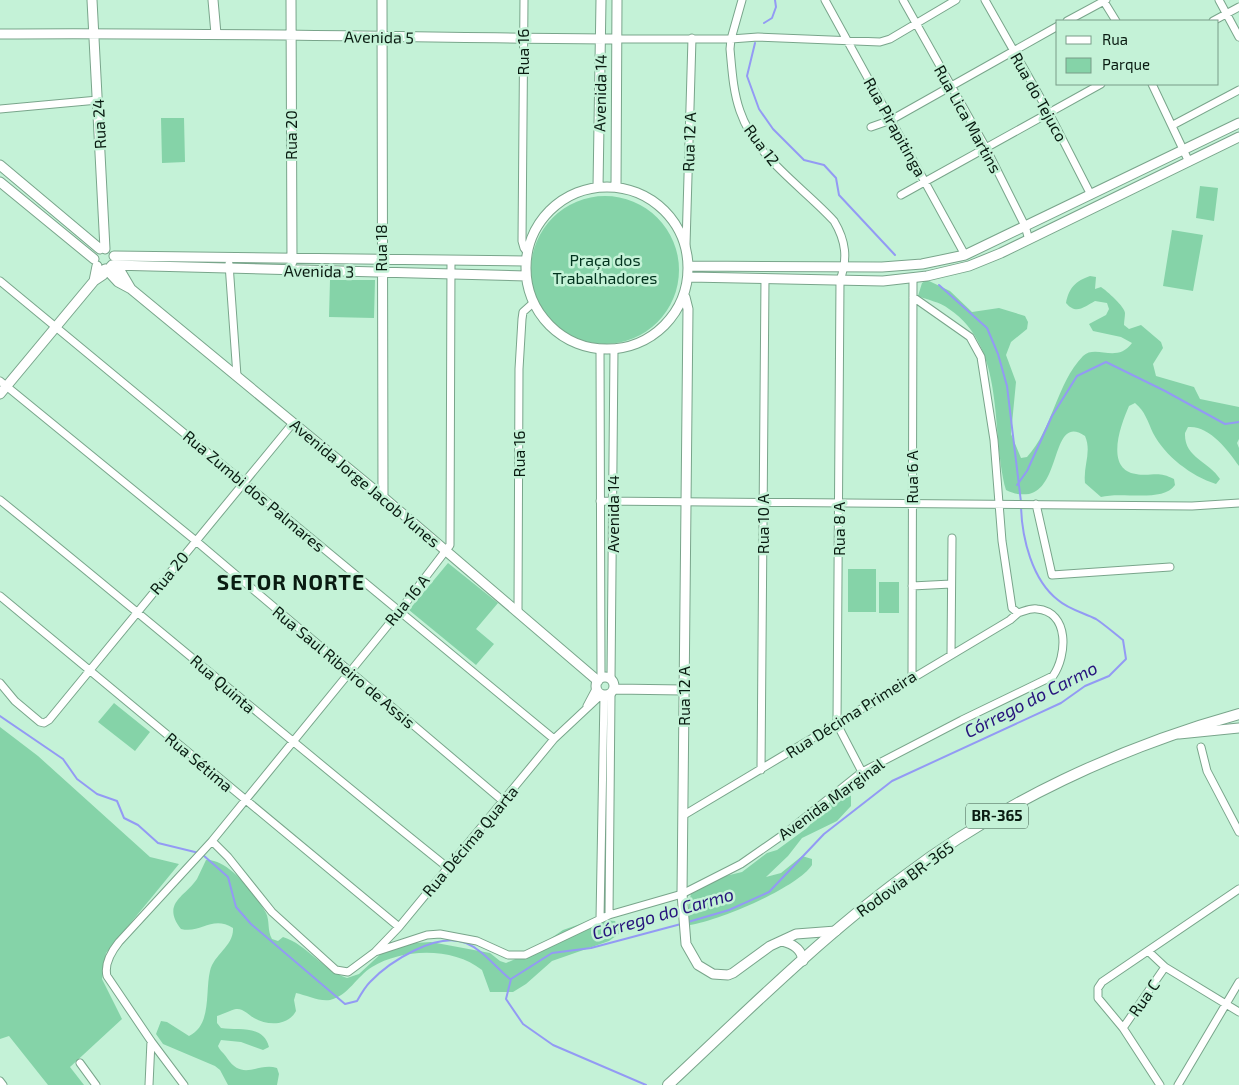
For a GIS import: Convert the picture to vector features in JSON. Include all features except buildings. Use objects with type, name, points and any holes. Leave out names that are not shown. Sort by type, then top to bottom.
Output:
[{"type":"main road","name":"Rodovia BR-365","points":[[671,1081],[803,960],[904,876],[1013,807],[1068,778],[1130,751],[1239,714]]},
{"type":"street","name":"Rua 24","points":[[92,0],[98,100],[103,249]]},
{"type":"street","points":[[214,0],[216,34]]},
{"type":"street","name":"Rua 20","points":[[290,0],[293,270]]},
{"type":"street","name":"Rua 18","points":[[382,0],[381,272],[383,496]]},
{"type":"street","name":"Rua 16","points":[[524,0],[522,241],[526,257]]},
{"type":"street","name":"Avenida 14","points":[[598,187],[601,0]]},
{"type":"street","name":"Avenida 14","points":[[616,187],[617,0]]},
{"type":"street","name":"Rua 12","points":[[742,0],[731,40],[734,84],[745,123],[768,158],[834,221],[846,252],[840,280]]},
{"type":"street","name":"Rua Pirapitinga","points":[[825,0],[965,255]]},
{"type":"street","name":"Rua Lica Martins","points":[[903,0],[950,87],[986,148],[1025,226],[1029,240]]},
{"type":"street","name":"Avenida 5","points":[[0,34],[216,34],[524,40],[692,38],[731,40],[758,37],[884,41],[956,0]]},
{"type":"street","name":"Rua do Tejuco","points":[[985,0],[1049,113],[1091,195]]},
{"type":"street","points":[[1069,20],[1104,0],[1115,20]]},
{"type":"street","points":[[1218,0],[1239,37]]},
{"type":"street","points":[[1215,20],[1239,7]]},
{"type":"street","points":[[871,127],[891,120],[1056,27]]},
{"type":"street","name":"Rua 12 A","points":[[686,245],[692,38]]},
{"type":"street","points":[[902,195],[1099,85]]},
{"type":"street","points":[[1153,85],[1185,149],[1189,162]]},
{"type":"street","points":[[1173,125],[1239,90]]},
{"type":"street","points":[[0,110],[98,100]]},
{"type":"street","points":[[689,266],[843,268],[922,264],[965,255],[1239,123]]},
{"type":"street","points":[[689,277],[884,281],[913,278],[970,266],[1029,240],[1239,137]]},
{"type":"street","points":[[0,166],[103,249],[106,264],[103,275],[94,281],[56,327],[3,383],[0,394]]},
{"type":"street","name":"Avenida Jorge Jacob Yunes","points":[[0,182],[106,264],[118,282],[131,289],[383,496],[518,610],[604,689]]},
{"type":"street","points":[[598,187],[616,187],[638,194],[660,206],[676,223],[686,245],[689,277],[685,297],[674,316],[658,332],[638,344],[614,349],[600,349],[573,342],[550,326],[533,303],[526,276],[526,257],[530,240],[541,220],[556,204],[576,192],[598,187]]},
{"type":"street","points":[[103,249],[95,254],[106,264]]},
{"type":"street","points":[[229,257],[237,376]]},
{"type":"street","name":"Avenida 3","points":[[106,264],[229,257],[451,260],[526,257]]},
{"type":"street","name":"Rua 16 A","points":[[151,1041],[107,976],[106,970],[112,951],[187,866],[212,842],[447,551],[452,537],[451,260]]},
{"type":"street","name":"Avenida 3","points":[[106,264],[526,276]]},
{"type":"street","name":"Rua 10 A","points":[[761,770],[764,278]]},
{"type":"street","name":"Rua 6 A","points":[[912,677],[913,278]]},
{"type":"street","name":"Rua 8 A","points":[[840,280],[837,724],[862,772]]},
{"type":"street","name":"Rua Zumbi dos Palmares","points":[[0,281],[398,613],[554,739]]},
{"type":"street","name":"Rua 12 A","points":[[685,297],[688,309],[682,894],[686,944],[693,958],[705,970],[713,974],[728,975],[752,961],[770,946],[796,934],[836,931]]},
{"type":"street","points":[[913,297],[970,337],[981,357],[994,440],[999,505],[1010,596],[1012,608],[1018,613]]},
{"type":"street","name":"Rua 16","points":[[518,610],[520,360],[523,312],[533,303]]},
{"type":"street","name":"Avenida 14","points":[[600,349],[600,501],[609,915]]},
{"type":"street","name":"Avenida 14","points":[[600,919],[604,689],[612,679],[614,349]]},
{"type":"street","name":"Rua Saul Ribeiro de Assis","points":[[3,383],[196,541],[503,801]]},
{"type":"street","name":"Rua 20","points":[[0,683],[15,701],[40,722],[44,723],[293,424]]},
{"type":"street","name":"Rua Quinta","points":[[0,500],[138,611],[291,742],[448,867]]},
{"type":"street","points":[[600,501],[912,502],[999,505],[1192,506],[1239,503]]},
{"type":"street","points":[[1036,504],[1052,575],[1170,567]]},
{"type":"street","points":[[951,654],[952,538]]},
{"type":"street","points":[[912,586],[951,584]]},
{"type":"street","name":"Rua Sétima","points":[[0,596],[399,926]]},
{"type":"street","name":"Avenida Marginal","points":[[375,952],[427,935],[440,934],[477,941],[508,955],[525,955],[609,915],[682,894],[741,864],[787,832],[862,772],[938,732],[1053,676],[1061,657],[1061,624],[1056,616],[1044,610],[1035,608],[1018,613]]},
{"type":"street","name":"Rua Décima Primeira","points":[[684,815],[1010,620],[1018,613]]},
{"type":"street","points":[[604,689],[683,690]]},
{"type":"street","name":"Rua Décima Quarta","points":[[212,842],[228,857],[272,912],[336,970],[343,973],[354,970],[375,952],[399,926],[554,739],[604,689]]},
{"type":"street","points":[[1176,734],[1198,734],[1239,728]]},
{"type":"street","points":[[1200,746],[1206,770],[1239,832]]},
{"type":"street","points":[[1160,1085],[1123,1028],[1097,993],[1102,982],[1239,889]]},
{"type":"street","points":[[782,941],[796,946],[801,952],[803,960]]},
{"type":"street","points":[[1148,951],[1165,967],[1239,1012]]},
{"type":"street","name":"Rua C","points":[[1123,1028],[1165,967]]},
{"type":"street","points":[[1178,1085],[1239,982]]},
{"type":"street","points":[[149,1085],[151,1041]]},
{"type":"street","points":[[151,1041],[184,1085]]},
{"type":"street","points":[[80,1063],[96,1085]]},
{"type":"street","points":[[0,1081],[3,1085]]},
{"type":"green space","points":[[161,118],[184,118],[185,162],[162,163]]},
{"type":"green space","points":[[1200,186],[1218,188],[1214,221],[1196,218]]},
{"type":"green space","name":"Praça dos Trabalhadores","points":[[605,196],[633,201],[658,217],[674,242],[679,270],[674,298],[658,323],[633,339],[605,344],[577,339],[552,323],[536,298],[531,270],[536,242],[552,217],[577,201]]},
{"type":"green space","points":[[1172,230],[1203,235],[1193,291],[1163,286]]},
{"type":"green space","points":[[1090,276],[1096,277],[1095,289],[1101,287],[1122,307],[1125,313],[1124,325],[1129,329],[1141,325],[1161,342],[1163,348],[1153,364],[1156,376],[1194,387],[1200,399],[1239,407],[1239,439],[1237,443],[1239,448],[1239,466],[1224,446],[1210,434],[1196,427],[1188,427],[1185,433],[1188,448],[1220,479],[1216,484],[1197,476],[1164,450],[1153,433],[1144,413],[1135,403],[1129,406],[1119,434],[1118,455],[1120,464],[1126,470],[1136,474],[1159,474],[1174,479],[1175,485],[1169,490],[1161,494],[1152,495],[1101,497],[1085,483],[1088,453],[1087,442],[1085,436],[1074,432],[1067,434],[1061,442],[1047,479],[1039,489],[1029,494],[1017,494],[1006,490],[1001,467],[993,392],[988,368],[980,345],[967,326],[949,309],[918,296],[922,283],[927,280],[950,291],[972,312],[999,308],[1025,316],[1028,322],[1027,329],[1011,342],[1006,355],[1016,382],[1011,434],[1021,458],[1027,457],[1036,446],[1060,393],[1074,367],[1083,356],[1094,352],[1120,352],[1132,343],[1121,337],[1093,331],[1089,324],[1106,315],[1109,309],[1107,303],[1095,301],[1080,309],[1073,309],[1066,303],[1074,285]]},
{"type":"green space","points":[[330,280],[375,280],[374,318],[329,317]]},
{"type":"green space","points":[[448,563],[498,603],[476,629],[494,644],[476,665],[409,610]]},
{"type":"green space","points":[[848,569],[876,569],[876,612],[848,612]]},
{"type":"green space","points":[[879,582],[899,582],[899,613],[879,613]]},
{"type":"green space","points":[[114,703],[150,732],[135,751],[98,722]]},
{"type":"green space","points":[[0,727],[38,756],[150,857],[179,864],[106,953],[102,979],[122,1019],[70,1067],[84,1085],[48,1085],[9,1036],[0,1039]]},
{"type":"green space","points":[[847,793],[851,796],[851,806],[837,821],[802,838],[788,856],[766,877],[781,873],[802,856],[812,859],[812,865],[804,874],[791,884],[756,902],[719,917],[690,925],[687,916],[691,893],[713,879],[742,872],[767,853],[777,850],[807,828],[837,795]]},
{"type":"green space","points":[[206,860],[214,861],[232,871],[256,897],[266,913],[272,939],[278,941],[283,937],[292,941],[330,969],[347,978],[359,974],[385,950],[399,944],[431,942],[490,953],[506,963],[529,953],[563,930],[583,923],[603,920],[615,921],[620,933],[609,941],[552,961],[526,984],[513,992],[490,992],[482,970],[470,962],[457,957],[443,954],[413,954],[398,956],[372,967],[342,994],[330,1000],[317,999],[296,993],[294,1000],[296,1011],[288,1020],[283,1022],[259,1021],[241,1010],[229,1011],[217,1016],[217,1023],[221,1028],[256,1032],[266,1040],[269,1047],[263,1050],[241,1042],[221,1040],[218,1046],[220,1049],[233,1065],[239,1069],[251,1070],[270,1067],[277,1068],[279,1074],[277,1085],[228,1085],[220,1070],[215,1066],[163,1044],[156,1034],[161,1021],[167,1022],[189,1036],[196,1031],[204,1016],[212,965],[227,945],[232,934],[233,928],[219,923],[188,930],[181,929],[175,920],[174,906],[197,879]]},
{"type":"waterway","points":[[764,23],[772,18],[776,7],[775,0]]},
{"type":"waterway","points":[[755,43],[747,76],[759,109],[773,129],[804,160],[824,165],[836,178],[839,195],[895,255]]},
{"type":"waterway","points":[[939,285],[987,328],[998,354],[1007,386],[1021,502]]},
{"type":"waterway","name":"Córrego do Carmo","points":[[1017,485],[1027,471],[1052,416],[1077,376],[1106,362],[1165,391],[1225,424],[1239,422]]},
{"type":"waterway","name":"Córrego do Carmo","points":[[688,922],[729,910],[769,892],[824,834],[892,781],[1061,703],[1085,686],[1109,676],[1126,659],[1123,640],[1096,619],[1062,603],[1049,592],[1041,581],[1026,545],[1021,507]]},
{"type":"waterway","points":[[0,716],[63,759],[77,779],[97,794],[117,801],[124,818],[138,825],[158,843],[199,853]]},
{"type":"waterway","points":[[203,855],[228,877],[236,907],[251,924],[345,1004],[357,1001],[365,988],[378,974],[401,958],[414,950],[441,941],[454,940],[472,946],[510,979]]},
{"type":"waterway","name":"Córrego do Carmo","points":[[511,979],[552,953],[591,948],[681,924]]},
{"type":"waterway","points":[[511,979],[506,999],[523,1024],[553,1045],[646,1085]]},
{"type":"district","name":"SETOR NORTE","points":[[291,583]]}]
